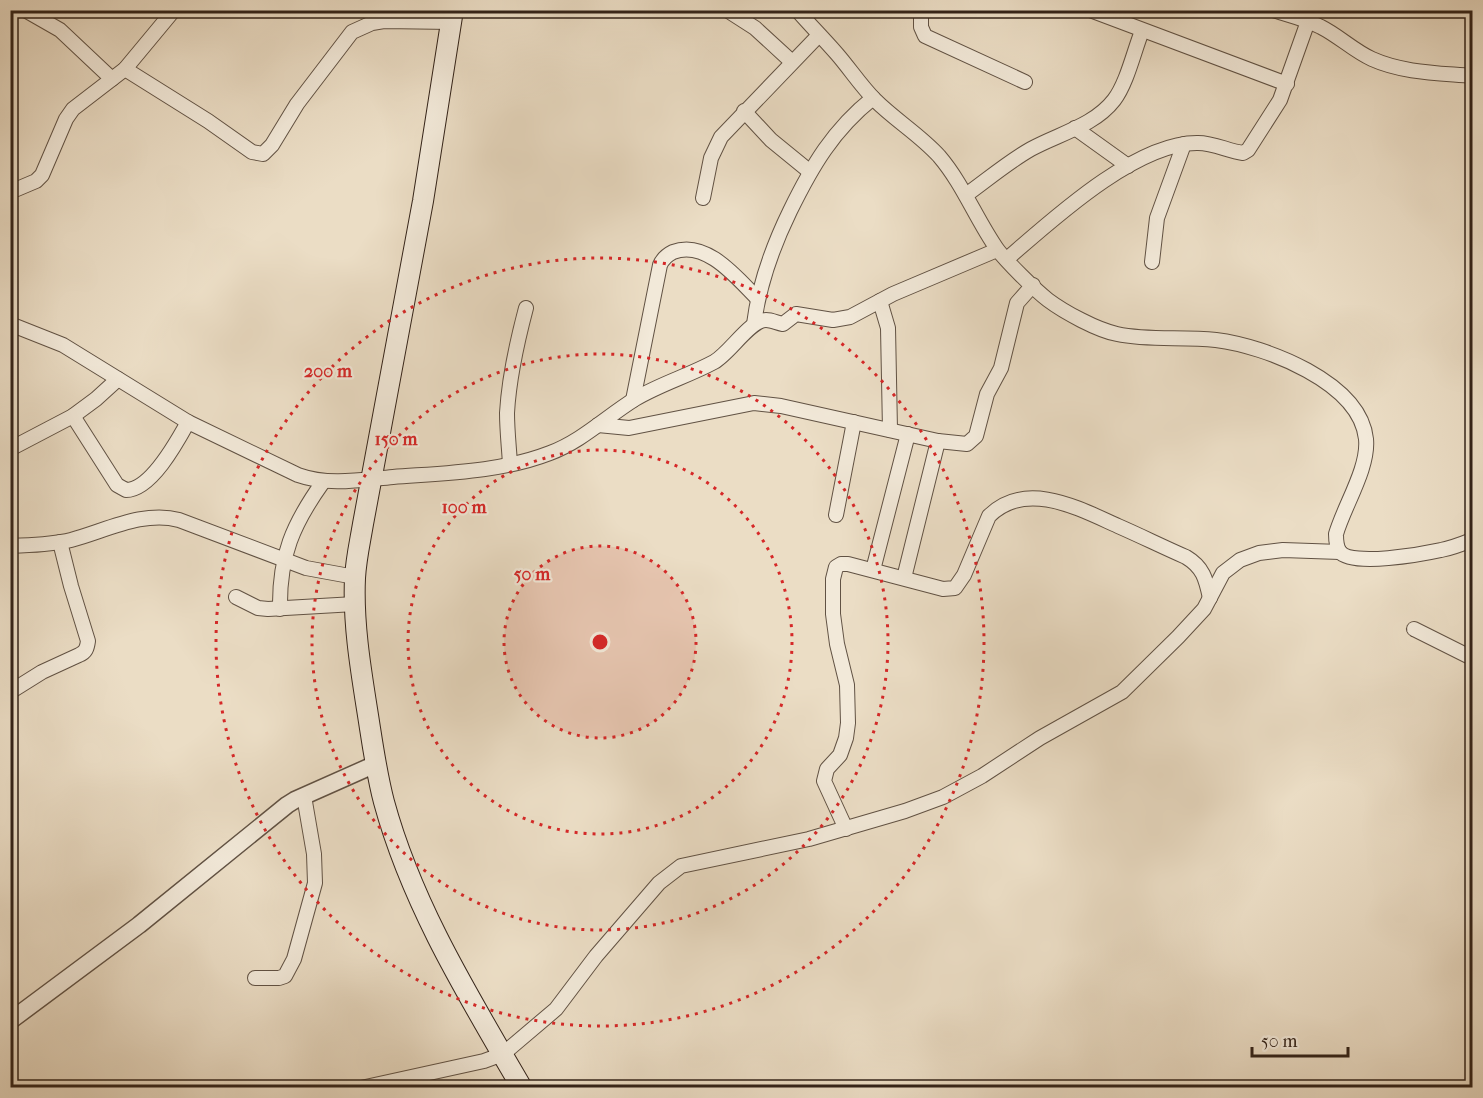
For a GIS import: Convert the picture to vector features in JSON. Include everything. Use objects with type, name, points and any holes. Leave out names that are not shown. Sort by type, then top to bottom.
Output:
[{"type":"main road","points":[[452,16],[423,201],[355,577],[357,642],[384,802],[414,887],[440,942],[522,1088]]},
{"type":"street","points":[[25,10],[60,30],[112,79]]},
{"type":"street","points":[[10,192],[36,181],[42,175],[69,114],[125,69],[174,10]]},
{"type":"street","points":[[727,10],[755,28],[792,62]]},
{"type":"street","points":[[797,10],[873,98],[930,147],[953,175],[1002,255],[1049,301],[1104,331],[1128,336],[1199,338],[1236,342],[1295,363],[1339,392],[1356,414],[1366,438],[1360,472],[1336,534],[1336,543],[1340,552]]},
{"type":"street","points":[[921,10],[921,27],[925,36],[1025,82]]},
{"type":"street","points":[[1090,10],[1287,84]]},
{"type":"street","points":[[1273,10],[1310,16],[1323,28],[1360,53],[1384,63],[1408,69],[1473,76]]},
{"type":"street","points":[[125,69],[208,121],[252,152],[263,154],[272,146],[297,104],[352,32],[372,23],[384,21],[452,16]]},
{"type":"street","points":[[10,324],[63,345],[188,422],[298,475],[323,482],[444,474],[510,464],[552,453],[582,437],[633,400],[724,357],[754,324],[766,320],[783,324],[796,314],[841,319],[880,301],[1002,255],[1078,198],[1128,166],[1152,155],[1184,144],[1211,144],[1243,153],[1255,141],[1273,114],[1287,84],[1310,16]]},
{"type":"street","points":[[966,195],[1028,151],[1095,118],[1115,99],[1142,31]]},
{"type":"street","points":[[703,198],[714,148],[728,128],[819,35]]},
{"type":"street","points":[[754,324],[757,298],[768,262],[809,171],[842,127],[873,98]]},
{"type":"street","points":[[744,111],[771,140],[809,171]]},
{"type":"street","points":[[1076,128],[1128,166]]},
{"type":"street","points":[[1152,262],[1157,218],[1184,144]]},
{"type":"street","points":[[633,400],[660,265],[667,256],[685,249],[708,255],[728,270],[757,298]]},
{"type":"street","points":[[598,426],[629,428],[754,403],[782,406],[938,441],[967,444],[972,442],[975,436],[987,394],[1005,358],[1017,303],[1033,285]]},
{"type":"street","points":[[880,301],[888,328],[890,430]]},
{"type":"street","points":[[510,464],[508,406],[518,339],[526,308]]},
{"type":"street","points":[[10,449],[73,416],[118,379]]},
{"type":"street","points":[[73,416],[117,484],[126,490],[136,488],[163,462],[174,448],[188,422]]},
{"type":"street","points":[[836,514],[854,422]]},
{"type":"street","points":[[873,570],[908,434]]},
{"type":"street","points":[[903,578],[938,441]]},
{"type":"street","points":[[280,609],[280,582],[284,560],[298,519],[323,482]]},
{"type":"street","points":[[846,829],[824,781],[827,770],[840,754],[846,738],[848,723],[847,685],[837,644],[833,614],[833,579],[836,567],[841,564],[944,589],[955,588],[964,575],[989,516],[1009,503],[1040,499],[1070,504],[1197,563],[1202,570],[1210,598]]},
{"type":"street","points":[[10,546],[60,542],[160,516],[179,520],[317,571],[355,577]]},
{"type":"street","points":[[361,1088],[484,1061],[502,1054],[556,1009],[596,956],[669,874],[681,866],[809,839],[943,797],[982,776],[1040,738],[1112,699],[1133,682],[1204,609],[1217,582],[1230,567],[1259,553],[1283,550],[1340,552],[1349,557],[1377,558],[1442,550],[1473,540]]},
{"type":"street","points":[[10,692],[42,672],[79,655],[87,647],[88,641],[60,542]]},
{"type":"street","points":[[236,597],[258,608],[280,609],[355,604]]},
{"type":"street","points":[[1414,629],[1473,658]]},
{"type":"street","points":[[10,1021],[139,925],[287,805],[376,764]]},
{"type":"street","points":[[255,978],[279,978],[285,975],[294,959],[315,883],[314,854],[304,796]]}]
